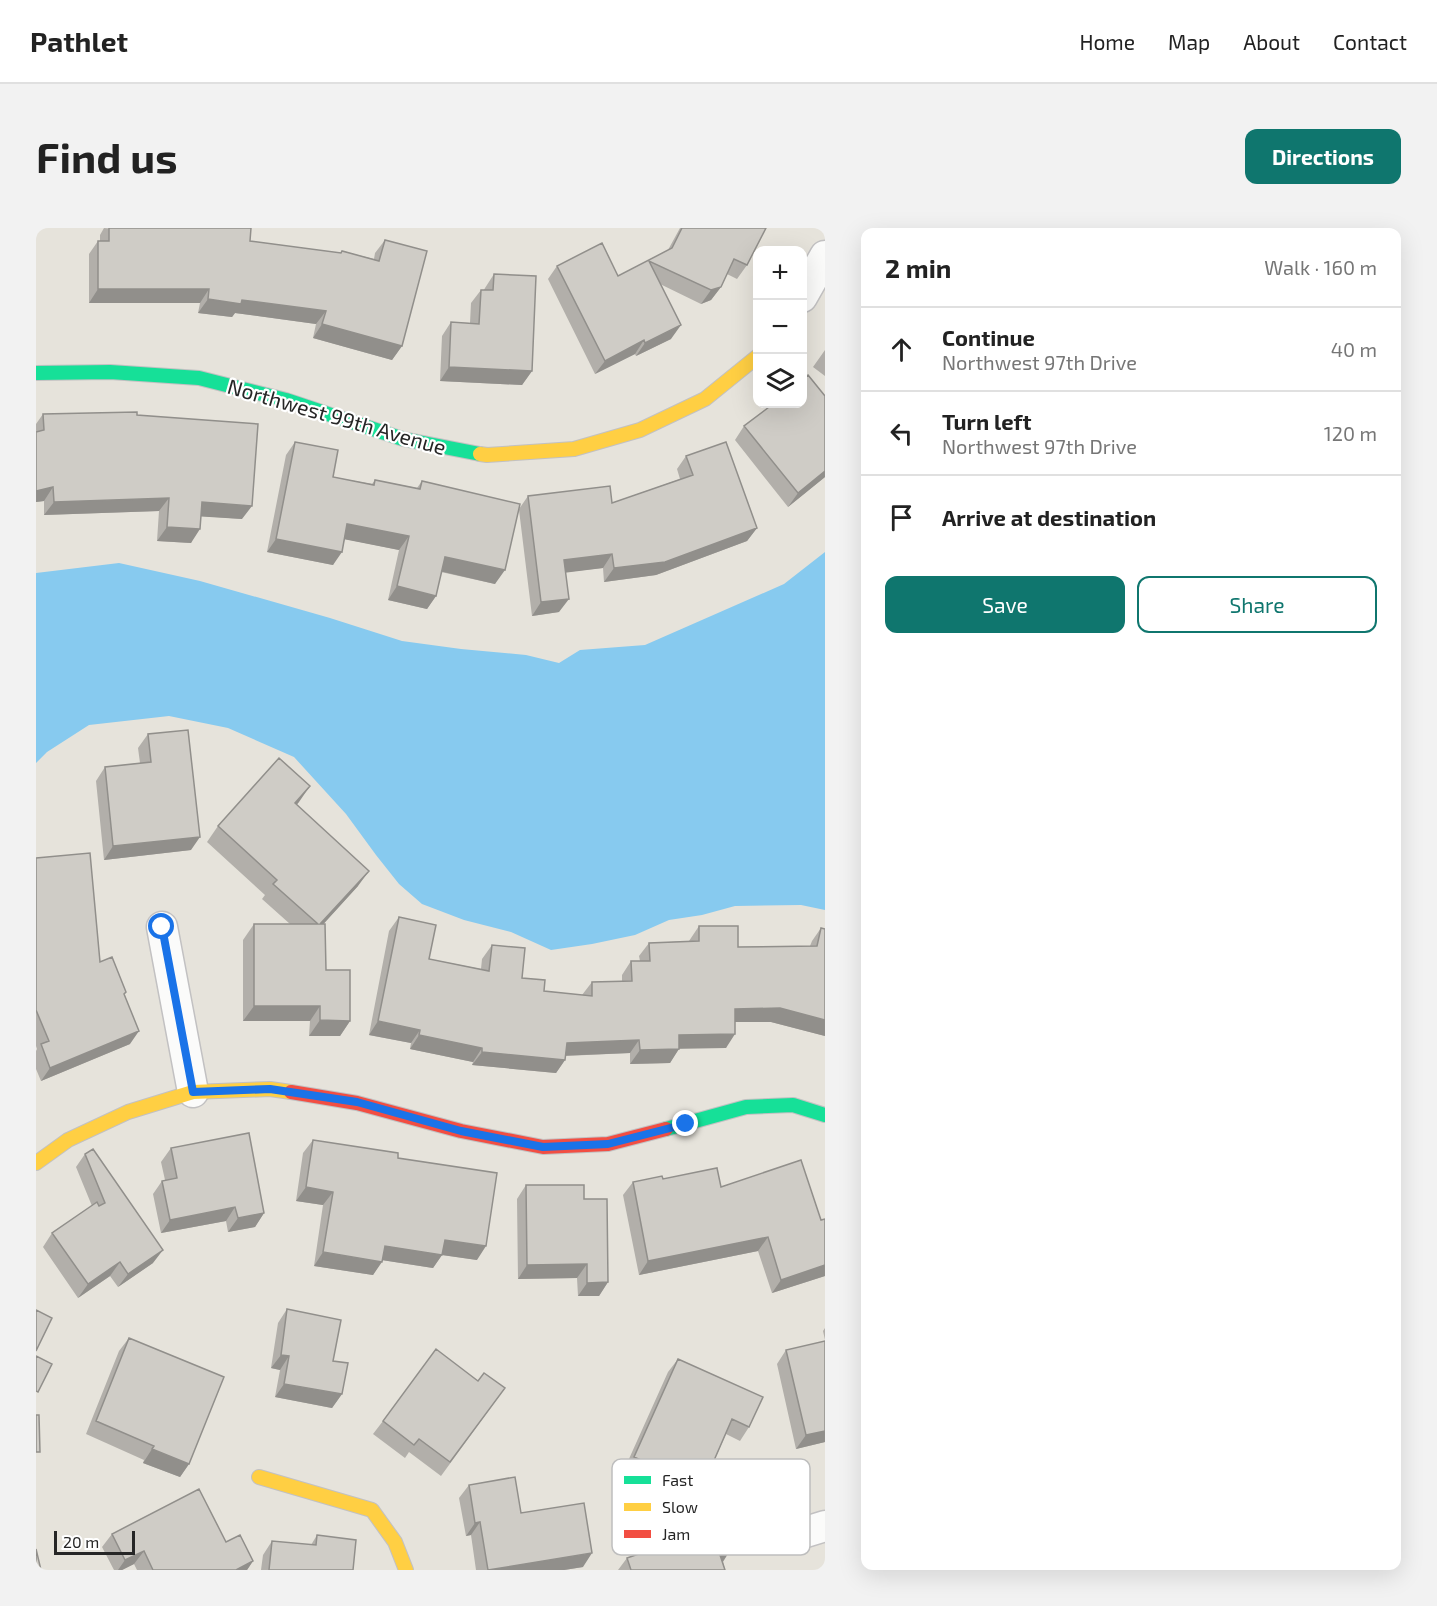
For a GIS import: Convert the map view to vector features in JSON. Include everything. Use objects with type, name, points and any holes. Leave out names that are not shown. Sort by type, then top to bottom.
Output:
[{"type":"street","points":[[807,288],[825,256]]},
{"type":"street","name":"Northwest 99th Avenue","points":[[36,373],[110,372],[199,378],[286,400],[403,439],[487,455],[574,449],[640,430],[705,399],[753,360]]},
{"type":"street","points":[[162,927],[193,1092]]},
{"type":"street","points":[[36,1163],[68,1140],[128,1112],[193,1092],[270,1089],[357,1102],[461,1131],[543,1147],[608,1144],[746,1107],[792,1105],[825,1115]]},
{"type":"street","points":[[259,1477],[372,1510],[395,1542],[406,1570]]},
{"type":"street","points":[[810,1531],[825,1526]]},
{"type":"water","points":[[825,552],[825,910],[801,905],[735,906],[702,915],[669,920],[635,935],[551,950],[511,932],[464,920],[422,904],[399,884],[346,814],[294,757],[228,728],[169,716],[89,725],[47,752],[36,763],[36,573],[119,563],[200,581],[402,641],[526,655],[559,663],[580,650],[645,645],[784,584]]},
{"type":"building","points":[[109,228],[251,228],[250,241],[341,253],[342,251],[379,261],[385,240],[427,251],[402,346],[322,324],[326,311],[242,300],[241,304],[208,299],[209,289],[98,289],[98,241],[109,241]]},
{"type":"building","points":[[682,228],[766,228],[757,246],[753,246],[753,253],[747,265],[734,259],[721,287],[711,290],[649,261],[681,325],[645,343],[644,340],[605,361],[557,266],[602,243],[618,276],[672,248]]},
{"type":"building","points":[[494,274],[536,276],[532,371],[449,367],[451,322],[479,324],[481,290],[493,290]]},
{"type":"building","points":[[807,376],[825,396],[825,471],[798,493],[744,426],[768,408],[807,408]]},
{"type":"building","points":[[137,412],[137,415],[258,424],[252,506],[202,502],[200,529],[167,527],[169,498],[54,502],[53,487],[36,491],[36,432],[44,430],[43,414]]},
{"type":"building","points":[[295,442],[338,450],[333,477],[374,485],[375,480],[420,489],[422,481],[520,504],[505,570],[445,557],[436,596],[397,586],[409,536],[347,524],[342,552],[276,539]]},
{"type":"building","points":[[726,442],[757,528],[665,562],[614,568],[612,554],[564,560],[569,599],[541,602],[528,496],[610,486],[612,503],[693,475],[686,456]]},
{"type":"building","points":[[188,730],[200,837],[113,846],[105,767],[151,762],[148,734]]},
{"type":"building","points":[[279,758],[310,786],[295,803],[369,871],[320,924],[325,924],[326,970],[350,970],[350,1021],[320,1020],[320,1006],[254,1006],[254,924],[318,924],[273,884],[277,880],[218,826]]},
{"type":"building","points":[[90,853],[100,962],[112,957],[139,1031],[50,1068],[41,1044],[49,1041],[36,1010],[36,858]]},
{"type":"building","points":[[399,917],[436,925],[429,959],[489,971],[492,945],[525,948],[522,978],[545,980],[544,991],[592,996],[592,982],[632,981],[631,961],[650,961],[649,943],[699,941],[699,926],[738,926],[738,947],[817,946],[821,928],[825,929],[825,1020],[780,1008],[735,1009],[735,1034],[679,1035],[679,1049],[640,1050],[639,1040],[567,1043],[565,1060],[482,1052],[482,1048],[419,1035],[420,1030],[378,1021]]},
{"type":"building","points":[[249,1133],[264,1213],[238,1218],[235,1207],[170,1220],[162,1181],[177,1178],[171,1148]]},
{"type":"building","points":[[313,1140],[398,1153],[398,1158],[497,1173],[486,1246],[445,1240],[442,1255],[385,1246],[382,1262],[323,1252],[333,1192],[306,1187]]},
{"type":"building","points":[[93,1149],[163,1250],[128,1274],[120,1262],[88,1284],[52,1233],[97,1202],[99,1206],[105,1203],[85,1154]]},
{"type":"building","points":[[801,1160],[821,1220],[825,1219],[825,1265],[781,1280],[768,1237],[648,1261],[633,1182],[662,1176],[663,1179],[717,1168],[721,1187]]},
{"type":"building","points":[[526,1185],[584,1185],[584,1199],[607,1199],[608,1282],[587,1283],[587,1264],[527,1265]]},
{"type":"building","points":[[287,1309],[341,1320],[333,1361],[348,1363],[342,1394],[284,1384],[289,1356],[281,1355]]},
{"type":"building","points":[[36,1310],[52,1318],[36,1351]]},
{"type":"building","points":[[129,1338],[224,1377],[189,1464],[152,1449],[154,1446],[96,1421]]},
{"type":"building","points":[[825,1341],[825,1431],[806,1435],[786,1350]]},
{"type":"building","points":[[436,1349],[478,1381],[484,1373],[505,1388],[450,1462],[419,1439],[414,1445],[383,1421]]},
{"type":"building","points":[[36,1356],[52,1364],[38,1392],[36,1391]]},
{"type":"building","points":[[678,1359],[763,1397],[749,1427],[732,1419],[715,1459],[638,1459],[634,1457]]},
{"type":"building","points":[[36,1415],[39,1415],[40,1452],[36,1452]]},
{"type":"building","points":[[515,1477],[521,1513],[584,1503],[592,1553],[488,1570],[480,1522],[475,1523],[469,1485]]},
{"type":"building","points":[[199,1489],[226,1542],[240,1535],[253,1561],[236,1570],[153,1570],[144,1551],[125,1560],[112,1534]]},
{"type":"building","points":[[317,1535],[356,1540],[353,1570],[269,1570],[272,1541],[316,1545]]},
{"type":"building","points":[[36,1549],[41,1570],[36,1570]]},
{"type":"building","points":[[636,1555],[720,1555],[725,1570],[631,1570],[627,1558]]},
{"type":"traffic: fast","points":[[36,373],[110,372],[199,378],[286,400],[403,439],[480,454]]},
{"type":"traffic: fast","points":[[666,1129],[746,1107],[793,1105],[825,1115]]},
{"type":"traffic: slow","points":[[480,454],[574,449],[640,430],[705,399],[753,360]]},
{"type":"traffic: slow","points":[[36,1163],[68,1140],[128,1112],[193,1092],[270,1089],[291,1092]]},
{"type":"traffic: slow","points":[[259,1477],[372,1510],[395,1542],[406,1570]]},
{"type":"traffic: jam","points":[[291,1092],[357,1103],[461,1131],[543,1147],[608,1144],[666,1129]]},
{"type":"route","points":[[162,927],[193,1092],[270,1089],[357,1102],[461,1131],[543,1147],[608,1144],[686,1124]]}]
